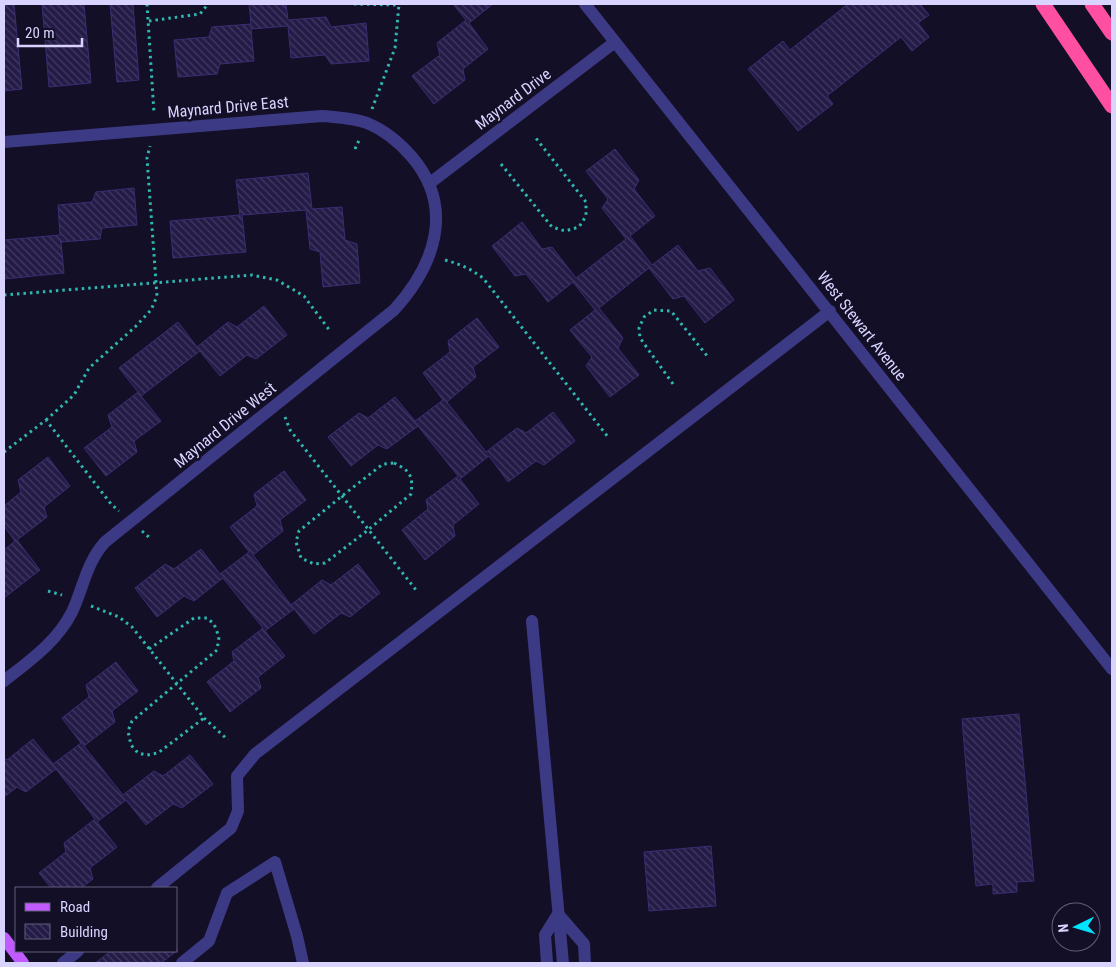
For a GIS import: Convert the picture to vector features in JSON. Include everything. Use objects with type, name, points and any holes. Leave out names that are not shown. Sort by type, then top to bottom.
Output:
[{"type":"highway","points":[[1043,4],[1112,106]]},
{"type":"highway","points":[[1092,4],[1112,33]]},
{"type":"main road","points":[[4,938],[23,963]]},
{"type":"street","name":"West Stewart Avenue","points":[[585,4],[1112,669]]},
{"type":"street","name":"Maynard Drive","points":[[430,183],[615,42]]},
{"type":"street","name":"Maynard Drive East","points":[[4,142],[322,116],[346,118],[366,123],[385,133],[404,147],[430,183]]},
{"type":"street","name":"Maynard Drive West","points":[[4,681],[41,652],[62,629],[76,600],[91,561],[100,548],[394,310],[410,293],[429,257],[436,229],[435,208],[430,183]]},
{"type":"street","points":[[157,887],[231,828],[238,812],[237,776],[255,754],[830,311]]},
{"type":"street","points":[[532,621],[563,963]]},
{"type":"street","points":[[182,963],[209,941],[227,893],[275,862],[303,963]]},
{"type":"street","points":[[547,963],[545,935],[558,914]]},
{"type":"street","points":[[558,914],[584,944],[585,963]]},
{"type":"street","points":[[63,963],[77,952]]},
{"type":"path","points":[[147,4],[155,104]]},
{"type":"path","points":[[149,21],[200,14],[208,4]]},
{"type":"path","points":[[354,4],[399,4],[395,48],[376,100]]},
{"type":"path","points":[[501,164],[552,227],[565,231],[579,227],[586,216],[586,202],[535,137]]},
{"type":"path","points":[[4,452],[46,420],[74,395],[89,368],[134,328],[151,310],[157,296],[158,282],[148,158]]},
{"type":"path","points":[[429,257],[458,263],[472,269],[483,278],[608,437]]},
{"type":"path","points":[[4,295],[252,275],[277,280],[304,296],[330,331]]},
{"type":"path","points":[[673,384],[640,338],[639,328],[644,316],[654,310],[671,311],[708,357]]},
{"type":"path","points":[[46,420],[111,504],[151,539]]},
{"type":"path","points":[[290,430],[416,590]]},
{"type":"path","points":[[394,463],[406,468],[412,480],[411,494],[368,530],[325,563],[314,564],[301,558],[296,542],[299,531],[383,464],[394,463]]},
{"type":"path","points":[[76,600],[119,617],[132,627],[204,718],[228,740]]},
{"type":"path","points":[[150,649],[194,618],[207,618],[214,624],[219,637],[217,650],[132,721],[128,731],[130,745],[138,753],[147,755],[158,753],[204,718]]},
{"type":"building","points":[[4,4],[14,4],[22,89],[4,91]]},
{"type":"building","points":[[42,4],[84,4],[91,83],[49,87]]},
{"type":"building","points":[[110,4],[133,4],[139,80],[117,82]]},
{"type":"building","points":[[249,4],[286,4],[288,20],[326,17],[331,27],[366,23],[369,61],[331,64],[325,55],[291,58],[288,26],[251,29],[254,61],[220,64],[217,74],[178,77],[174,40],[209,37],[212,27],[251,24]]},
{"type":"building","points":[[453,4],[493,4],[469,23],[488,49],[463,69],[465,80],[434,104],[412,76],[440,55],[437,43],[466,20]]},
{"type":"building","points":[[848,4],[920,4],[929,15],[918,23],[929,37],[912,51],[901,37],[827,96],[833,104],[798,131],[748,69],[783,41],[790,50]]},
{"type":"building","points":[[615,149],[639,180],[634,189],[655,216],[630,236],[652,265],[678,245],[698,271],[710,268],[734,300],[705,323],[684,296],[673,299],[649,268],[599,308],[623,338],[618,348],[639,375],[610,397],[586,366],[592,357],[570,330],[595,310],[573,282],[548,302],[526,274],[515,276],[492,246],[522,222],[542,249],[552,247],[576,278],[626,239],[602,208],[608,199],[586,171]]},
{"type":"building","points":[[308,173],[312,209],[342,207],[345,240],[357,244],[360,283],[323,287],[320,252],[310,249],[306,210],[242,215],[246,252],[173,258],[170,221],[240,215],[236,180]]},
{"type":"building","points":[[134,188],[137,225],[102,228],[100,239],[61,242],[64,273],[4,279],[4,240],[60,235],[58,205],[92,202],[96,192]]},
{"type":"building","points":[[264,306],[287,335],[256,359],[247,355],[220,376],[200,351],[141,396],[161,421],[134,441],[137,452],[106,476],[84,448],[112,427],[108,415],[138,392],[119,368],[178,322],[197,347],[228,322],[237,327]]},
{"type":"building","points":[[477,318],[499,347],[473,367],[476,377],[447,402],[486,452],[517,428],[526,433],[553,412],[575,441],[544,465],[536,461],[508,482],[489,456],[460,479],[479,504],[453,525],[455,536],[425,560],[402,530],[428,509],[426,500],[458,476],[418,426],[387,449],[378,445],[351,466],[328,437],[359,413],[368,418],[395,397],[415,421],[443,400],[423,373],[450,352],[448,341]]},
{"type":"building","points":[[48,457],[70,486],[44,507],[47,517],[17,540],[40,570],[4,598],[4,550],[15,541],[4,526],[4,506],[21,492],[18,480]]},
{"type":"building","points":[[284,471],[306,500],[280,520],[283,531],[253,555],[291,605],[322,580],[331,585],[358,564],[380,593],[350,617],[341,613],[314,634],[294,609],[265,631],[285,656],[258,677],[261,688],[230,712],[207,682],[234,661],[232,652],[263,628],[223,578],[194,601],[184,596],[157,617],[135,588],[165,564],[174,569],[201,549],[220,574],[249,552],[230,527],[257,506],[254,494]]},
{"type":"building","points":[[116,662],[138,691],[112,711],[115,722],[84,746],[123,795],[154,771],[163,776],[190,755],[213,784],[182,808],[173,804],[146,825],[126,800],[97,822],[117,847],[90,868],[93,879],[82,887],[50,887],[39,873],[66,852],[64,843],[95,819],[56,769],[26,792],[17,787],[4,797],[4,758],[7,760],[33,739],[53,764],[81,743],[62,718],[89,697],[86,685]]},
{"type":"building","points":[[1019,714],[1034,881],[1017,882],[1017,892],[993,894],[993,884],[976,886],[962,719]]},
{"type":"building","points":[[711,846],[716,906],[649,911],[644,852]]},
{"type":"building","points":[[110,952],[175,952],[161,963],[95,963]]}]
